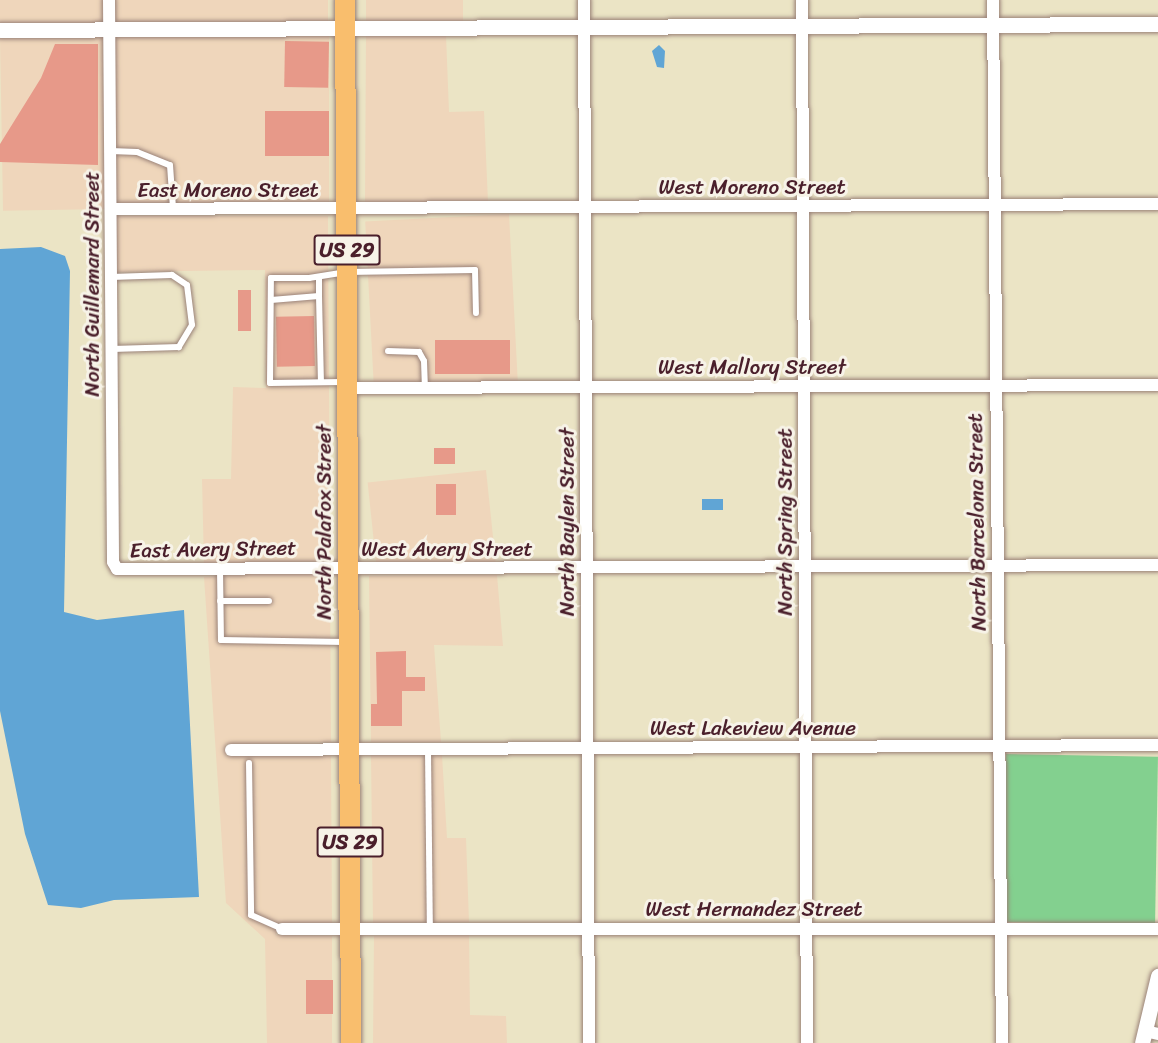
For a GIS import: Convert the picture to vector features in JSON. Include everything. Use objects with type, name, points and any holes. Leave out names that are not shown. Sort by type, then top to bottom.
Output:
[{"type":"main road","name":"North Palafox Street","points":[[345,0],[351,1043]]},
{"type":"street","name":"North Guillemard Street","points":[[109,0],[111,349],[116,567]]},
{"type":"street","name":"North Baylen Street","points":[[584,0],[589,1043]]},
{"type":"street","name":"North Spring Street","points":[[802,0],[807,1043]]},
{"type":"street","name":"North Barcelona Street","points":[[993,0],[995,566],[1002,745],[1002,1043]]},
{"type":"street","points":[[0,30],[1158,24]]},
{"type":"street","name":"West Moreno Street","points":[[346,209],[1158,204]]},
{"type":"street","name":"East Moreno Street","points":[[111,209],[346,209]]},
{"type":"street","name":"West Mallory Street","points":[[347,385],[425,388],[585,388],[1158,385]]},
{"type":"street","name":"West Avery Street","points":[[348,569],[1158,565]]},
{"type":"street","name":"East Avery Street","points":[[116,567],[123,571],[348,569]]},
{"type":"street","name":"West Lakeview Avenue","points":[[231,750],[804,749],[1158,745]]},
{"type":"street","name":"West Hernandez Street","points":[[282,929],[1158,928]]},
{"type":"street","points":[[1148,1036],[1158,976]]},
{"type":"lane","points":[[111,152],[137,152],[170,165],[173,209]]},
{"type":"lane","points":[[347,385],[321,382],[270,383],[270,278],[319,277],[347,272],[475,270],[476,313]]},
{"type":"lane","points":[[111,277],[172,275],[187,285],[192,325],[179,347],[111,349]]},
{"type":"lane","points":[[319,277],[321,382]]},
{"type":"lane","points":[[271,300],[319,296]]},
{"type":"lane","points":[[388,351],[419,352],[424,361],[425,388]]},
{"type":"lane","points":[[220,570],[221,640],[348,642]]},
{"type":"lane","points":[[220,601],[269,601]]},
{"type":"lane","points":[[428,749],[430,929]]},
{"type":"lane","points":[[249,763],[252,915],[282,929]]},
{"type":"shaded area","points":[[0,0],[103,0],[103,24],[0,24]]},
{"type":"shaded area","points":[[115,0],[328,0],[328,23],[115,23]]},
{"type":"shaded area","points":[[366,0],[463,0],[463,22],[366,22]]},
{"type":"shaded area","points":[[366,35],[446,35],[449,112],[484,111],[488,202],[365,202]]},
{"type":"shaded area","points":[[103,36],[106,209],[3,211],[0,38]]},
{"type":"shaded area","points":[[115,36],[329,36],[329,203],[115,203]]},
{"type":"shaded area","points":[[509,214],[518,381],[374,388],[365,222]]},
{"type":"shaded area","points":[[116,216],[328,216],[330,561],[204,564],[202,479],[231,479],[233,387],[266,388],[265,270],[117,272]]},
{"type":"shaded area","points":[[486,470],[496,561],[377,574],[368,482]]},
{"type":"shaded area","points":[[246,574],[330,574],[331,742],[226,744],[226,756],[331,756],[332,923],[277,923],[276,935],[332,936],[332,1043],[267,1043],[265,939],[226,903],[204,577]]},
{"type":"shaded area","points":[[497,575],[503,646],[434,645],[441,742],[371,742],[369,576]]},
{"type":"shaded area","points":[[371,755],[442,755],[447,838],[466,838],[469,922],[373,923]]},
{"type":"shaded area","points":[[469,935],[470,1015],[506,1016],[507,1043],[373,1043],[374,936]]},
{"type":"green space","points":[[1006,754],[1158,757],[1155,925],[1003,922]]},
{"type":"water","points":[[659,45],[665,51],[664,68],[657,67],[652,51]]},
{"type":"water","points":[[41,247],[65,256],[70,271],[64,612],[97,620],[184,610],[199,897],[114,900],[81,908],[48,905],[25,834],[0,711],[0,249]]},
{"type":"water","points":[[702,499],[723,499],[723,510],[702,510]]},
{"type":"building","points":[[285,41],[329,42],[328,88],[284,87]]},
{"type":"building","points":[[55,44],[98,44],[98,165],[0,162],[0,144],[41,78]]},
{"type":"building","points":[[265,111],[329,111],[329,156],[265,156]]},
{"type":"building","points":[[238,290],[251,290],[251,331],[238,331]]},
{"type":"building","points":[[314,316],[315,366],[277,367],[276,317]]},
{"type":"building","points":[[435,340],[510,340],[510,374],[435,374]]},
{"type":"building","points":[[434,448],[455,448],[455,464],[434,464]]},
{"type":"building","points":[[436,484],[456,484],[456,515],[436,515]]},
{"type":"building","points":[[406,651],[406,677],[425,677],[425,691],[402,691],[402,726],[371,726],[371,704],[377,704],[376,652]]},
{"type":"building","points":[[306,980],[333,980],[333,1014],[306,1014]]}]
